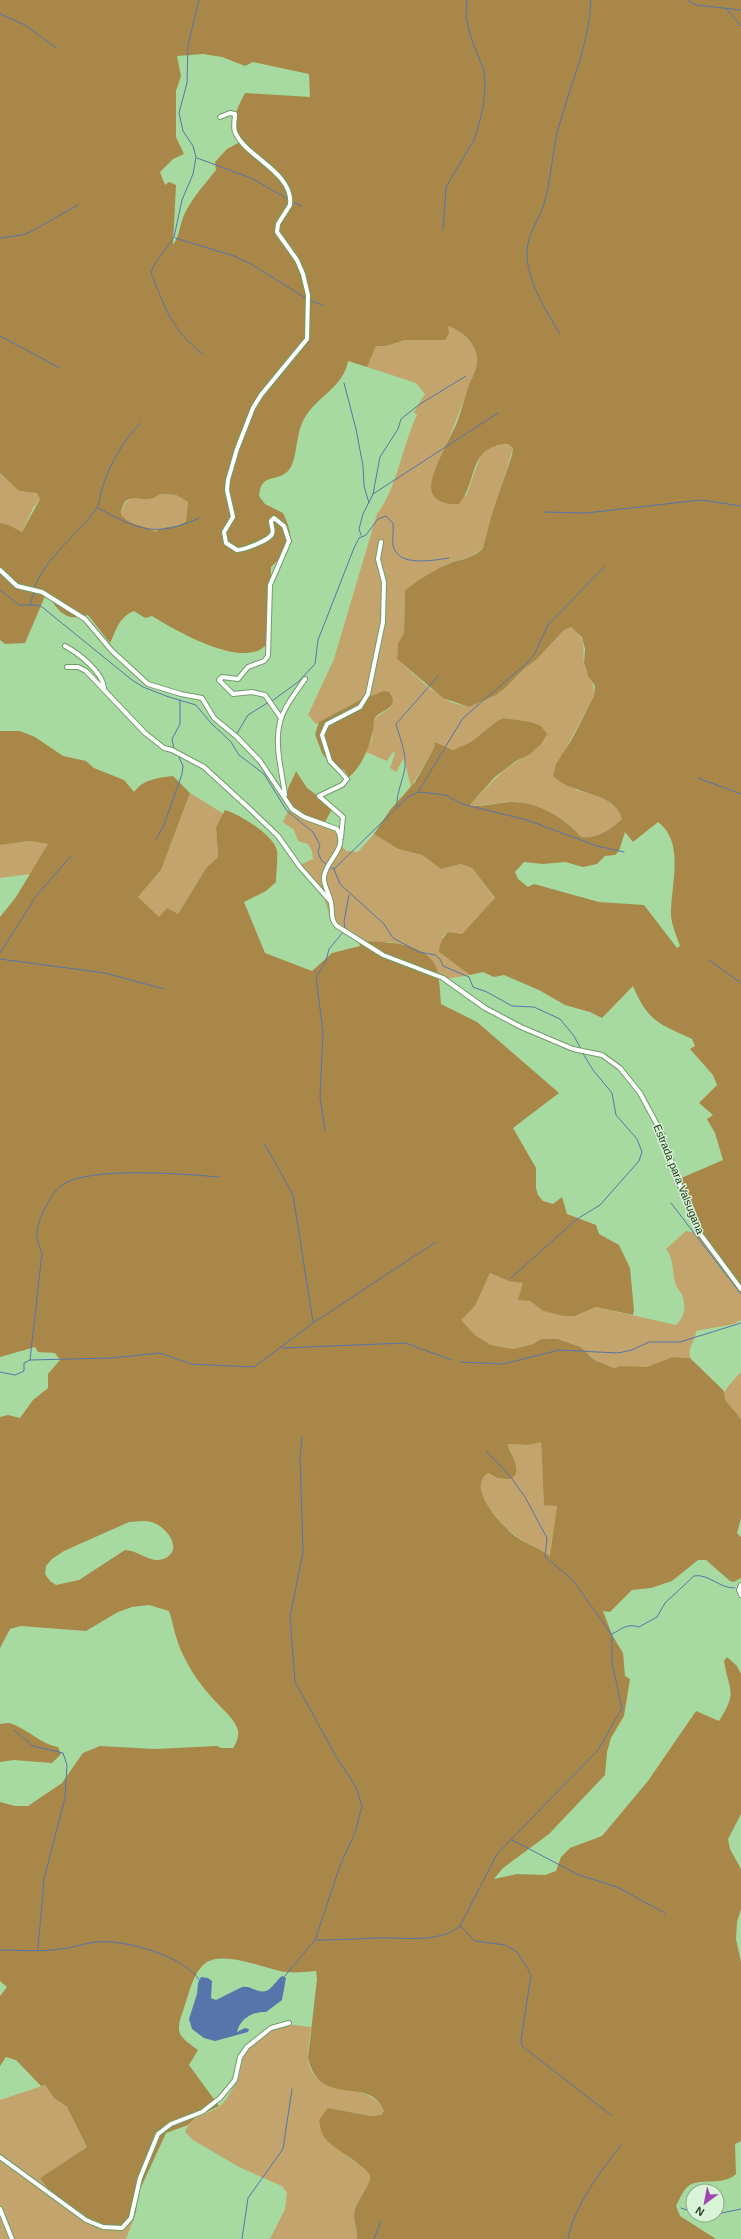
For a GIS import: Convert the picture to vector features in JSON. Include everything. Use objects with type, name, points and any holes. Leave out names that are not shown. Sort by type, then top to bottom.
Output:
[{"type":"street","points":[[220,117],[230,113],[235,114],[234,128],[237,136],[271,168],[285,186],[291,202],[278,224],[277,232],[301,266],[308,295],[307,340],[258,398],[237,449],[227,489],[233,515],[232,520],[224,532],[229,546],[244,550],[272,535],[272,519],[279,521],[287,530],[289,541],[288,547],[270,585],[268,656],[264,661],[248,667],[238,679],[222,677],[219,679],[221,684],[233,694],[252,692],[265,695],[281,718]]},
{"type":"street","name":"Estrada para Valsugana","points":[[381,542],[378,556],[384,582],[383,622],[368,694],[360,707],[327,724],[322,735],[330,761],[347,779],[342,785],[319,796],[344,818],[341,842],[338,852],[324,874],[324,882],[331,903],[334,923],[368,947],[409,966],[443,978],[485,1008],[520,1027],[573,1049],[602,1055],[620,1068],[640,1093],[661,1132],[684,1197],[701,1235],[741,1289]]},
{"type":"street","points":[[0,570],[17,586],[42,592],[85,619],[112,651],[148,684],[181,694],[202,698],[214,718],[237,737],[256,757],[286,798],[292,809],[299,815],[337,829],[341,842]]},
{"type":"street","points":[[65,646],[94,670],[104,682],[104,688]]},
{"type":"street","points":[[67,667],[78,667],[86,671],[145,732],[164,748],[172,750],[204,767],[278,836],[300,867],[331,903]]},
{"type":"street","points":[[286,798],[278,741],[281,718],[305,679]]},
{"type":"street","points":[[741,1585],[739,1590],[741,1595]]},
{"type":"street","points":[[0,2157],[86,2220],[103,2227],[122,2228],[131,2218],[140,2178],[158,2134],[171,2124],[202,2112],[220,2098],[235,2080],[240,2057],[247,2047],[271,2028],[289,2023]]},
{"type":"street","points":[[0,2209],[12,2239]]},
{"type":"shaded area","points":[[0,0],[741,0],[741,1289],[700,1234],[679,1179],[723,1160],[715,1133],[707,1119],[713,1115],[699,1103],[717,1085],[713,1075],[690,1049],[695,1046],[692,1039],[663,1025],[650,1015],[633,986],[602,1018],[590,1012],[565,1005],[539,990],[504,975],[494,977],[483,972],[470,975],[439,952],[441,943],[448,932],[462,934],[495,898],[472,868],[461,864],[441,869],[422,855],[398,849],[374,834],[390,810],[415,782],[434,748],[435,742],[453,750],[471,742],[497,721],[504,718],[531,722],[541,726],[547,734],[541,744],[529,755],[516,761],[495,777],[469,806],[510,802],[530,804],[540,807],[558,817],[567,823],[581,837],[592,837],[603,833],[622,819],[618,810],[611,803],[602,798],[571,787],[553,776],[556,764],[572,739],[594,696],[595,686],[588,676],[584,663],[585,649],[582,637],[571,627],[564,630],[537,659],[525,668],[504,689],[496,695],[469,707],[443,698],[397,659],[398,643],[404,633],[405,591],[419,580],[438,569],[472,556],[483,548],[492,514],[512,455],[513,448],[508,444],[495,446],[486,451],[480,458],[465,495],[459,504],[441,502],[434,497],[431,488],[434,473],[458,420],[477,365],[474,347],[467,338],[463,334],[448,326],[449,333],[445,340],[405,340],[387,346],[376,346],[367,367],[348,361],[341,378],[309,411],[301,425],[291,467],[283,475],[266,481],[260,489],[259,496],[265,504],[283,513],[287,522],[290,537],[287,549],[278,561],[271,567],[269,647],[265,646],[254,652],[240,653],[208,645],[176,630],[152,616],[145,618],[134,611],[124,617],[121,621],[110,643],[88,615],[80,617],[67,616],[58,609],[46,594],[25,643],[5,644],[0,640],[0,523],[9,525],[22,532],[40,499],[37,493],[19,491],[0,473]],"holes":[[[203,54],[222,57],[245,66],[253,62],[309,74],[310,97],[245,93],[239,105],[234,123],[237,135],[242,141],[227,149],[215,162],[216,170],[188,207],[173,245],[176,185],[169,182],[165,185],[160,172],[173,159],[184,154],[176,137],[176,91],[181,76],[177,56]],[[160,494],[176,495],[188,502],[186,521],[179,525],[163,528],[155,532],[146,527],[128,521],[121,514],[122,507],[127,500],[134,498],[150,499]],[[658,822],[667,831],[672,841],[675,866],[671,916],[673,928],[680,946],[677,948],[644,905],[599,902],[534,884],[528,887],[518,879],[515,872],[524,862],[543,864],[565,862],[583,867],[597,864],[605,856],[615,855],[619,851],[625,832],[633,842]]]},
{"type":"shaded area","points":[[448,326],[463,334],[471,342],[476,352],[477,361],[476,368],[466,395],[435,473],[466,496],[481,454],[489,447],[508,444],[513,448],[483,548],[472,556],[447,564],[405,591],[404,633],[398,643],[397,659],[428,687],[450,702],[469,707],[496,695],[504,689],[525,668],[537,659],[564,630],[571,627],[576,631],[582,639],[585,668],[592,682],[594,696],[565,750],[576,790],[604,799],[615,807],[622,819],[603,833],[592,837],[581,837],[559,817],[531,805],[512,802],[469,806],[489,784],[511,765],[529,755],[541,726],[531,722],[504,718],[497,721],[471,742],[453,750],[435,742],[434,748],[411,787],[404,758],[396,772],[390,768],[395,753],[393,752],[387,761],[366,752],[372,739],[374,719],[391,707],[392,697],[378,693],[360,700],[316,724],[308,715],[334,659],[377,514],[395,479],[407,440],[417,415],[414,412],[425,394],[416,383],[367,367],[376,346],[388,346],[405,340],[444,340]]},
{"type":"shaded area","points":[[0,473],[19,491],[38,493],[40,499],[33,508],[22,532],[9,525],[0,523]]},
{"type":"shaded area","points":[[160,494],[176,495],[188,502],[186,521],[179,525],[163,528],[155,532],[146,527],[128,521],[121,514],[124,504],[130,499],[137,497],[148,499]]},
{"type":"shaded area","points":[[384,691],[389,692],[393,702],[389,708],[374,719],[374,726],[367,751],[359,766],[349,777],[344,770],[331,765],[322,753],[315,734],[319,722],[360,700]]},
{"type":"shaded area","points":[[0,731],[20,731],[35,737],[63,756],[86,761],[94,768],[124,780],[134,792],[142,784],[156,779],[173,776],[190,793],[161,870],[138,897],[159,917],[167,908],[178,914],[206,868],[218,857],[216,827],[225,810],[256,826],[270,839],[275,845],[277,851],[276,882],[266,891],[244,902],[265,953],[312,971],[332,953],[360,946],[359,942],[379,942],[402,945],[413,948],[431,959],[436,967],[439,980],[441,1004],[477,1022],[559,1093],[513,1128],[536,1168],[536,1188],[538,1195],[543,1201],[553,1204],[562,1197],[567,1214],[596,1225],[599,1234],[619,1245],[630,1268],[634,1310],[633,1315],[596,1307],[575,1316],[564,1316],[543,1311],[530,1301],[518,1300],[523,1283],[509,1281],[490,1273],[475,1306],[461,1320],[475,1335],[491,1345],[513,1349],[533,1344],[541,1339],[558,1339],[581,1347],[594,1360],[614,1368],[621,1366],[647,1367],[673,1357],[690,1358],[724,1391],[725,1400],[741,1419],[741,1518],[737,1533],[741,1537],[741,1578],[734,1582],[730,1581],[706,1560],[698,1560],[672,1581],[651,1588],[632,1590],[610,1612],[603,1611],[612,1635],[623,1653],[625,1676],[630,1679],[624,1716],[611,1738],[607,1752],[605,1775],[549,1834],[503,1868],[494,1879],[517,1874],[545,1875],[556,1871],[561,1857],[570,1848],[602,1836],[648,1781],[696,1711],[719,1721],[725,1711],[730,1697],[730,1686],[724,1661],[727,1657],[737,1666],[741,1674],[741,1814],[728,1839],[730,1849],[741,1869],[741,1909],[737,1922],[736,1939],[741,1962],[741,2141],[735,2144],[736,2174],[725,2180],[685,2183],[685,2191],[676,2206],[680,2216],[685,2219],[685,2223],[691,2223],[716,2239],[357,2239],[354,2213],[370,2176],[368,2172],[324,2137],[319,2120],[328,2108],[371,2116],[381,2115],[384,2111],[377,2100],[368,2094],[334,2088],[323,2083],[314,2074],[308,2058],[317,1979],[316,1971],[285,1972],[225,1958],[207,1962],[198,1971],[179,2023],[182,2037],[198,2050],[189,2065],[219,2106],[195,2118],[188,2125],[166,2133],[137,2196],[136,2212],[133,2221],[118,2228],[106,2227],[96,2223],[63,2202],[46,2186],[40,2178],[87,2147],[67,2107],[54,2098],[45,2085],[41,2086],[16,2060],[6,2057],[0,2066],[0,1996],[7,1987],[0,1981],[0,1802],[15,1806],[28,1806],[62,1783],[83,1753],[100,1746],[155,1749],[217,1746],[221,1748],[233,1748],[237,1740],[238,1731],[232,1719],[204,1689],[189,1667],[178,1643],[169,1611],[149,1605],[132,1607],[118,1612],[86,1631],[21,1626],[10,1629],[0,1648],[0,1417],[8,1415],[20,1418],[33,1400],[48,1388],[48,1374],[60,1360],[55,1353],[38,1352],[35,1347],[0,1357],[0,917],[16,897],[48,844],[30,841],[0,845]],"holes":[[[541,1442],[544,1505],[557,1506],[550,1556],[519,1539],[509,1531],[495,1516],[483,1497],[481,1488],[482,1480],[488,1473],[498,1478],[511,1479],[515,1475],[516,1467],[508,1444],[527,1445]],[[143,1521],[156,1524],[171,1538],[173,1550],[170,1555],[163,1559],[154,1560],[135,1552],[125,1550],[79,1580],[56,1585],[50,1581],[45,1574],[46,1566],[52,1559],[64,1551],[129,1522]]]},
{"type":"shaded area","points":[[296,771],[307,788],[333,807],[325,822],[301,814],[291,806],[288,801],[288,789]]},
{"type":"shaded area","points":[[190,793],[224,814],[216,827],[218,857],[206,868],[178,914],[159,918],[138,897],[161,870]]},
{"type":"shaded area","points":[[291,805],[337,829],[340,844],[346,851],[358,852],[374,834],[398,849],[422,855],[441,869],[461,864],[472,868],[495,899],[462,934],[448,932],[443,936],[439,952],[470,975],[445,979],[437,974],[419,951],[391,942],[359,942],[331,921],[324,897],[303,875],[300,865],[313,859],[312,851],[308,844],[298,841],[294,830],[283,822]]},
{"type":"shaded area","points":[[30,841],[48,844],[31,874],[0,878],[0,845]]},
{"type":"shaded area","points":[[686,1231],[700,1234],[741,1289],[741,1320],[734,1324],[696,1331],[690,1349],[690,1358],[683,1357],[673,1359],[648,1367],[614,1368],[594,1360],[581,1347],[558,1339],[541,1339],[533,1344],[513,1349],[491,1345],[475,1335],[460,1320],[475,1306],[490,1273],[523,1283],[530,1301],[543,1311],[575,1316],[596,1307],[676,1325],[683,1315],[684,1302],[681,1293],[675,1284],[672,1261],[666,1249]]},
{"type":"shaded area","points":[[741,1372],[741,1419],[728,1405],[724,1396],[728,1386]]},
{"type":"shaded area","points":[[541,1441],[544,1504],[557,1506],[551,1556],[520,1539],[510,1531],[495,1516],[488,1506],[480,1488],[481,1480],[487,1473],[501,1478],[517,1468],[508,1444],[527,1445]]},
{"type":"shaded area","points":[[9,1723],[22,1728],[45,1743],[58,1747],[61,1754],[52,1763],[14,1760],[0,1762],[0,1724]]},
{"type":"shaded area","points":[[285,2024],[311,2027],[308,2057],[311,2071],[319,2079],[329,2085],[367,2095],[377,2101],[384,2111],[381,2115],[371,2116],[328,2108],[343,2151],[349,2158],[367,2169],[370,2176],[354,2213],[357,2239],[270,2239],[285,2209],[287,2193],[282,2186],[239,2167],[193,2140],[185,2132],[188,2126],[197,2117],[213,2110],[223,2103],[239,2076],[242,2058],[245,2052],[260,2037]]},
{"type":"shaded area","points":[[45,2085],[54,2098],[67,2107],[87,2147],[40,2178],[124,2226],[133,2221],[126,2239],[0,2239],[0,2100]]},
{"type":"water","points":[[282,1976],[286,1978],[282,2000],[266,2012],[252,2014],[244,2019],[237,2032],[245,2028],[249,2029],[248,2032],[215,2041],[204,2038],[192,2029],[189,2019],[197,1994],[198,1983],[201,1977],[208,1978],[212,1981],[211,1998],[216,2000],[242,1987],[249,1987],[258,1991],[268,1990]]},
{"type":"waterway","points":[[199,0],[188,45],[187,83],[179,113],[183,131],[193,146],[196,157],[193,174],[182,200],[174,237],[154,265],[151,273],[176,327],[183,336],[203,354]]},
{"type":"waterway","points":[[443,230],[446,187],[475,138],[483,108],[485,87],[484,71],[470,35],[466,16],[467,0]]},
{"type":"waterway","points":[[560,334],[543,304],[533,282],[529,271],[527,250],[529,238],[544,204],[558,129],[587,34],[591,0]]},
{"type":"waterway","points":[[687,0],[696,5],[741,10]]},
{"type":"waterway","points":[[726,8],[741,26]]},
{"type":"waterway","points":[[0,14],[25,25],[56,48]]},
{"type":"waterway","points":[[197,158],[251,178],[288,199]]},
{"type":"waterway","points":[[291,201],[302,206]]},
{"type":"waterway","points":[[0,238],[22,235],[30,232],[78,205]]},
{"type":"waterway","points":[[175,238],[234,256],[251,264],[307,299]]},
{"type":"waterway","points":[[310,300],[324,306]]},
{"type":"waterway","points":[[0,336],[60,368]]},
{"type":"waterway","points":[[361,535],[359,529],[363,514],[373,494],[380,457],[398,429],[401,419],[420,404],[466,376]]},
{"type":"waterway","points":[[344,383],[356,429],[363,466],[364,486],[369,503]]},
{"type":"waterway","points":[[373,494],[498,413]]},
{"type":"waterway","points":[[34,589],[39,577],[53,557],[97,507],[105,480],[117,453],[128,437],[141,423]]},
{"type":"waterway","points":[[543,512],[586,513],[701,500],[741,506]]},
{"type":"waterway","points":[[98,508],[125,522],[147,529],[171,528],[199,518]]},
{"type":"waterway","points":[[272,701],[298,682],[315,664],[318,640],[354,548],[359,538],[366,535],[378,519],[386,516],[393,523],[393,545],[396,552],[401,557],[417,561],[449,558]]},
{"type":"waterway","points":[[334,869],[408,797],[418,792],[463,718],[528,662],[535,653],[548,625],[604,567]]},
{"type":"waterway","points":[[0,590],[19,605],[37,605],[42,607],[132,680],[143,687],[196,705],[210,722],[231,742],[239,755],[264,774],[287,811],[313,832],[320,845],[318,852],[321,860],[327,865]]},
{"type":"waterway","points":[[30,605],[34,592]]},
{"type":"waterway","points":[[397,807],[405,761],[404,750],[396,724],[439,675]]},
{"type":"waterway","points":[[174,749],[172,739],[180,724],[180,700]]},
{"type":"waterway","points":[[236,735],[248,715],[269,702]]},
{"type":"waterway","points":[[156,839],[164,825],[182,774],[183,766],[178,755]]},
{"type":"waterway","points":[[698,778],[741,794]]},
{"type":"waterway","points":[[419,792],[446,795],[462,804],[527,820],[597,846],[624,852]]},
{"type":"waterway","points":[[0,953],[37,895],[71,856]]},
{"type":"waterway","points":[[329,867],[334,869],[340,884],[384,924],[393,938],[419,952],[435,955],[440,959],[443,966],[469,977],[473,987],[487,992],[512,1006],[534,1007],[560,1019],[574,1036],[581,1049]]},
{"type":"waterway","points":[[345,929],[344,922],[349,895]]},
{"type":"waterway","points":[[325,1131],[320,1097],[323,1032],[316,977],[326,961],[329,949],[344,931]]},
{"type":"waterway","points":[[0,959],[105,973],[164,989]]},
{"type":"waterway","points":[[709,960],[741,983]]},
{"type":"waterway","points":[[511,1278],[577,1219],[600,1205],[639,1161],[642,1152],[637,1139],[616,1115],[612,1093],[593,1070],[582,1052]]},
{"type":"waterway","points":[[264,1143],[293,1195],[313,1322]]},
{"type":"waterway","points":[[30,1360],[42,1253],[37,1232],[41,1216],[59,1187],[75,1179],[93,1175],[115,1173],[162,1173],[219,1177]]},
{"type":"waterway","points":[[671,1203],[741,1294]]},
{"type":"waterway","points":[[0,1372],[15,1375],[24,1371],[24,1363],[30,1360],[111,1358],[160,1353],[191,1364],[254,1367],[313,1323],[436,1242]]},
{"type":"waterway","points":[[460,1362],[503,1364],[559,1350],[618,1353],[632,1350],[649,1342],[680,1342],[741,1323]]},
{"type":"waterway","points":[[282,1348],[405,1343],[452,1360]]},
{"type":"waterway","points":[[284,1977],[315,1940],[341,1863],[355,1833],[362,1806],[356,1787],[337,1758],[295,1682],[290,1617],[303,1552],[300,1456],[302,1437]]},
{"type":"waterway","points":[[316,1940],[431,1937],[451,1932],[460,1926],[497,1854],[598,1750],[622,1708],[612,1663],[612,1635],[572,1579],[545,1557],[547,1538],[525,1497],[510,1476],[486,1451]]},
{"type":"waterway","points":[[612,1634],[628,1626],[639,1627],[657,1617],[665,1603],[694,1576],[704,1577],[724,1586],[735,1588]]},
{"type":"waterway","points":[[14,1730],[33,1746],[63,1753],[67,1765],[65,1798],[44,1879],[38,1949]]},
{"type":"waterway","points":[[512,1840],[579,1875],[617,1887],[665,1913]]},
{"type":"waterway","points":[[460,1926],[475,1941],[505,1945],[517,1952],[531,1975],[521,2040],[522,2046],[612,2116]]},
{"type":"waterway","points":[[0,1950],[30,1951],[66,1948],[97,1942],[122,1943],[138,1946],[168,1957],[192,1972],[200,1981]]},
{"type":"waterway","points":[[242,2239],[248,2198],[283,2149],[292,2089]]},
{"type":"waterway","points":[[568,2239],[576,2215],[589,2189],[621,2145]]},
{"type":"waterway","points":[[681,2208],[685,2209]]},
{"type":"waterway","points":[[725,2212],[741,2209]]},
{"type":"waterway","points":[[374,2239],[381,2221]]}]
